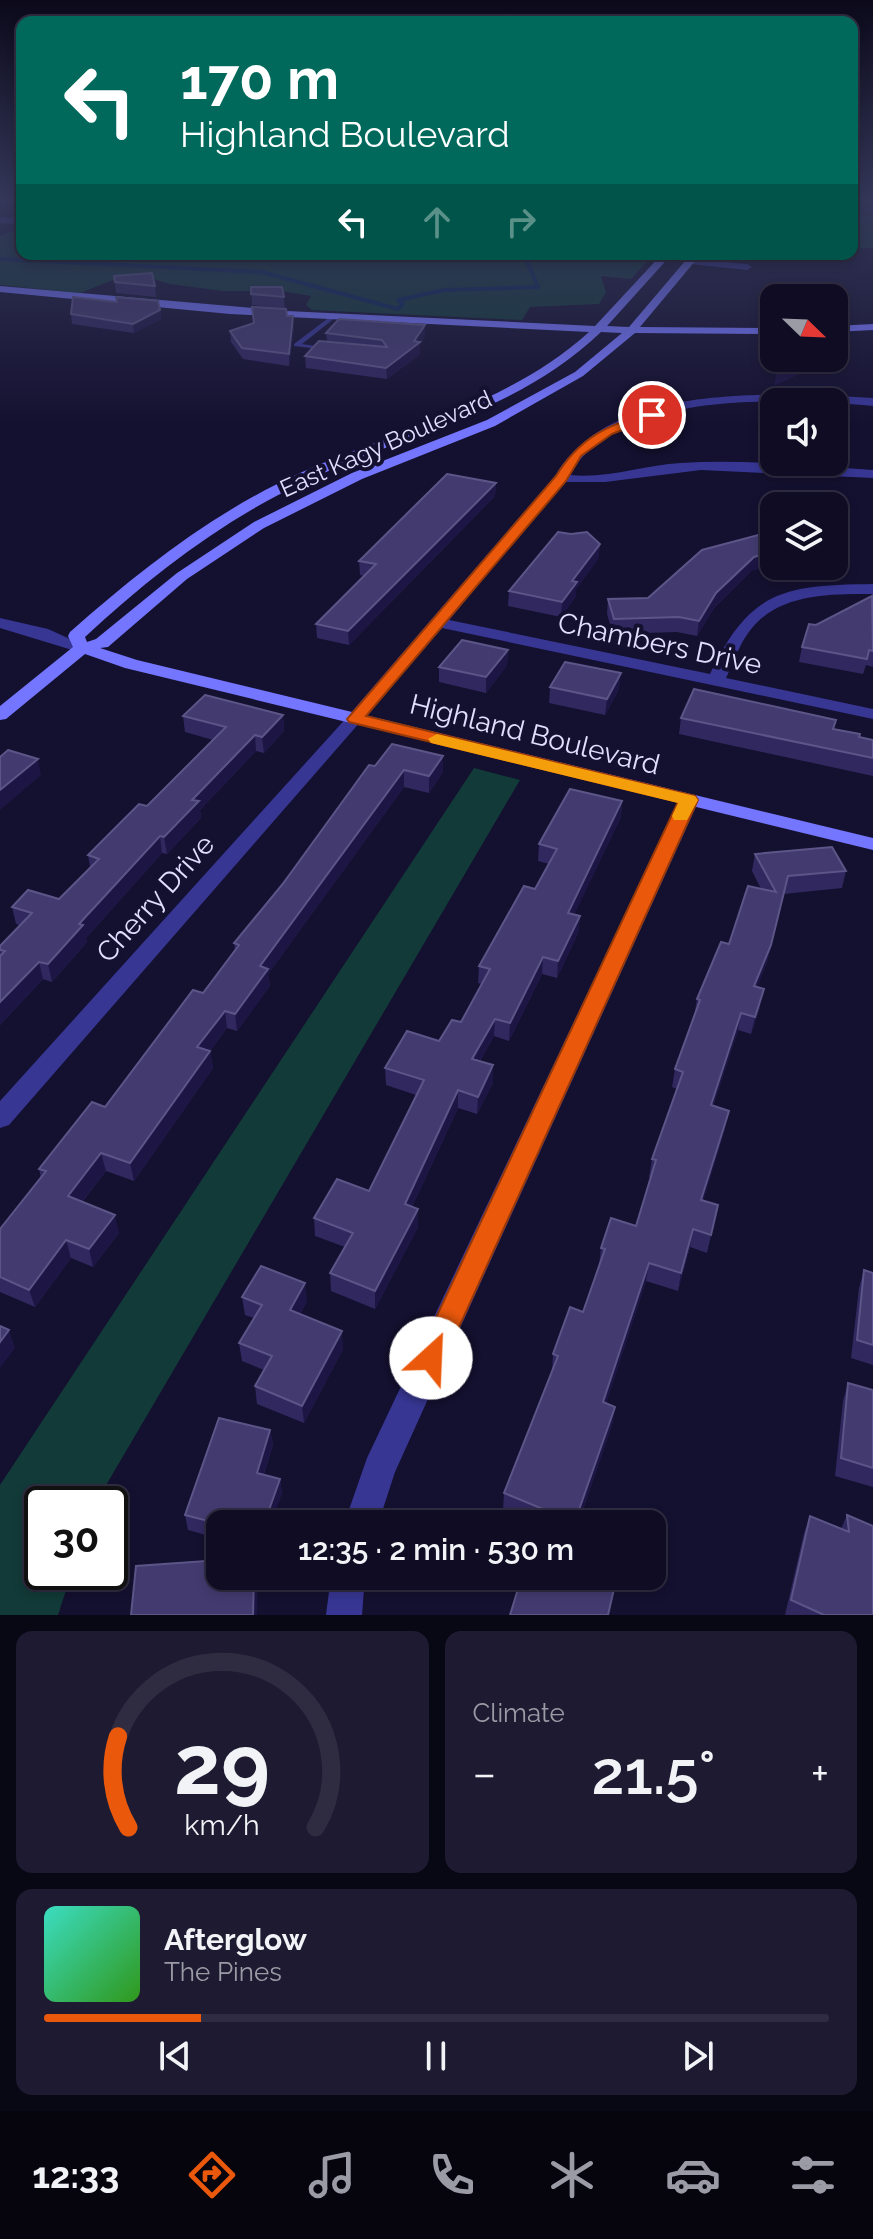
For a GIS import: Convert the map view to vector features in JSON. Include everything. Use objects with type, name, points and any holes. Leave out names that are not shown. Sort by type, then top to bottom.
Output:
[{"type":"main road","name":"East Kagy Boulevard","points":[[649,274],[601,330],[547,372],[513,391],[303,477],[229,516],[161,563],[94,619],[76,636],[82,648],[102,643],[182,576],[259,525],[357,476],[491,423],[547,395],[579,374],[631,331],[677,274]]},
{"type":"main road","points":[[0,289],[174,307],[333,317],[631,331],[760,331]]},
{"type":"main road","points":[[848,328],[873,327]]},
{"type":"main road","points":[[0,715],[82,648]]},
{"type":"main road","name":"Highland Boulevard","points":[[82,648],[131,664],[873,844]]},
{"type":"street","name":"Cherry Drive","points":[[0,1118],[355,719],[561,478],[576,453],[585,445],[608,431],[646,416],[686,407],[749,399],[814,398],[873,402]]},
{"type":"street","points":[[561,478],[592,481],[650,469],[710,466],[873,474]]},
{"type":"street","points":[[715,682],[738,634],[752,617],[768,606],[812,592],[873,589]]},
{"type":"street","name":"Chambers Drive","points":[[437,622],[873,714]]},
{"type":"street","name":"Highland Boulevard","points":[[0,623],[42,633],[82,648]]},
{"type":"street","points":[[366,1510],[379,1469],[689,800]]},
{"type":"street","points":[[344,1615],[347,1590]]},
{"type":"lane","points":[[333,317],[296,345],[339,351]]},
{"type":"green space","points":[[0,274],[635,274],[631,279],[601,276],[606,292],[599,304],[530,307],[522,320],[312,310],[306,305],[311,296],[282,291],[223,291],[170,284],[150,278],[113,280],[80,293],[0,285]]},
{"type":"green space","points":[[474,768],[520,780],[106,1486],[24,1486],[24,1590],[66,1590],[58,1615],[0,1615],[0,1485]]},
{"type":"building","points":[[152,274],[155,286],[115,282],[114,276]]},
{"type":"building","points":[[251,287],[282,287],[284,297],[251,294]]},
{"type":"building","points":[[73,297],[117,302],[116,297],[158,301],[160,310],[133,324],[71,314]]},
{"type":"building","points":[[252,307],[286,309],[287,316],[293,316],[289,354],[242,348],[230,331],[254,323]]},
{"type":"building","points":[[339,319],[425,325],[414,341],[420,342],[386,368],[305,356],[319,341],[387,347],[382,340],[326,333]]},
{"type":"building","points":[[447,474],[496,483],[348,631],[316,624],[376,564],[359,561]]},
{"type":"building","points":[[558,532],[587,532],[600,544],[572,581],[577,582],[562,602],[509,591]]},
{"type":"building","points":[[760,535],[760,555],[754,557],[716,593],[699,621],[679,617],[614,619],[608,599],[648,598],[702,550]]},
{"type":"building","points":[[872,596],[873,651],[869,650],[867,659],[802,647],[809,624],[816,625]]},
{"type":"building","points":[[462,640],[508,650],[486,677],[439,667]]},
{"type":"building","points":[[565,662],[621,673],[607,699],[550,687]]},
{"type":"building","points":[[694,689],[836,720],[833,729],[873,740],[873,758],[681,718]]},
{"type":"building","points":[[205,695],[283,715],[262,737],[255,735],[192,800],[199,801],[164,837],[160,836],[79,924],[83,925],[48,964],[39,962],[0,1002],[0,956],[5,951],[0,950],[0,946],[32,913],[12,907],[28,890],[59,899],[99,859],[88,855],[139,804],[147,806],[226,727],[183,716]]},
{"type":"building","points":[[392,744],[443,756],[429,776],[404,770],[260,966],[268,969],[235,1014],[225,1011],[197,1047],[210,1051],[130,1163],[101,1153],[68,1196],[115,1215],[89,1249],[66,1240],[29,1290],[0,1277],[0,1229],[46,1171],[39,1169],[92,1102],[105,1107],[193,990],[203,993],[239,945],[234,943],[282,885],[369,765],[375,766]]},
{"type":"building","points":[[8,750],[38,759],[0,790],[0,757]]},
{"type":"building","points":[[570,789],[622,801],[568,913],[580,916],[558,961],[543,957],[510,1023],[495,1019],[472,1059],[493,1065],[478,1097],[458,1090],[405,1204],[418,1209],[375,1291],[330,1273],[353,1233],[314,1218],[337,1179],[369,1191],[424,1080],[385,1068],[407,1031],[439,1041],[452,1020],[461,1022],[490,969],[479,966],[524,886],[535,889],[557,849],[539,844]]},
{"type":"building","points":[[832,847],[846,871],[788,876],[771,945],[754,986],[764,989],[755,1017],[741,1013],[711,1105],[729,1111],[701,1200],[718,1205],[711,1235],[693,1229],[681,1273],[649,1263],[603,1402],[615,1407],[579,1510],[543,1510],[504,1493],[558,1356],[553,1354],[570,1307],[583,1312],[605,1249],[601,1248],[611,1218],[636,1226],[656,1160],[652,1159],[683,1072],[675,1069],[700,1000],[697,999],[721,942],[729,944],[748,886],[776,892],[755,854]]},
{"type":"building","points":[[261,1266],[305,1283],[290,1310],[342,1331],[302,1406],[255,1386],[272,1356],[239,1343],[262,1305],[242,1297]]},
{"type":"building","points":[[864,1270],[873,1273],[873,1345],[857,1340]]},
{"type":"building","points":[[0,1326],[9,1330],[0,1342]]},
{"type":"building","points":[[848,1383],[873,1390],[873,1468],[841,1458]]},
{"type":"building","points":[[219,1418],[270,1430],[257,1473],[280,1479],[269,1510],[206,1510],[206,1520],[185,1515]]},
{"type":"building","points":[[847,1515],[873,1526],[873,1615],[824,1615],[791,1600],[810,1516],[849,1532]]},
{"type":"building","points":[[206,1561],[206,1590],[254,1590],[253,1615],[131,1615],[136,1566]]},
{"type":"building","points":[[518,1590],[614,1590],[608,1615],[510,1615]]},
{"type":"waterway","points":[[271,274],[398,309],[403,304],[398,300],[444,290],[538,287],[533,274]]},
{"type":"slow traffic","points":[[437,739],[689,800],[681,816]]},
{"type":"route","points":[[431,1358],[689,800],[355,719],[561,478],[576,453],[608,431],[652,415]]}]
